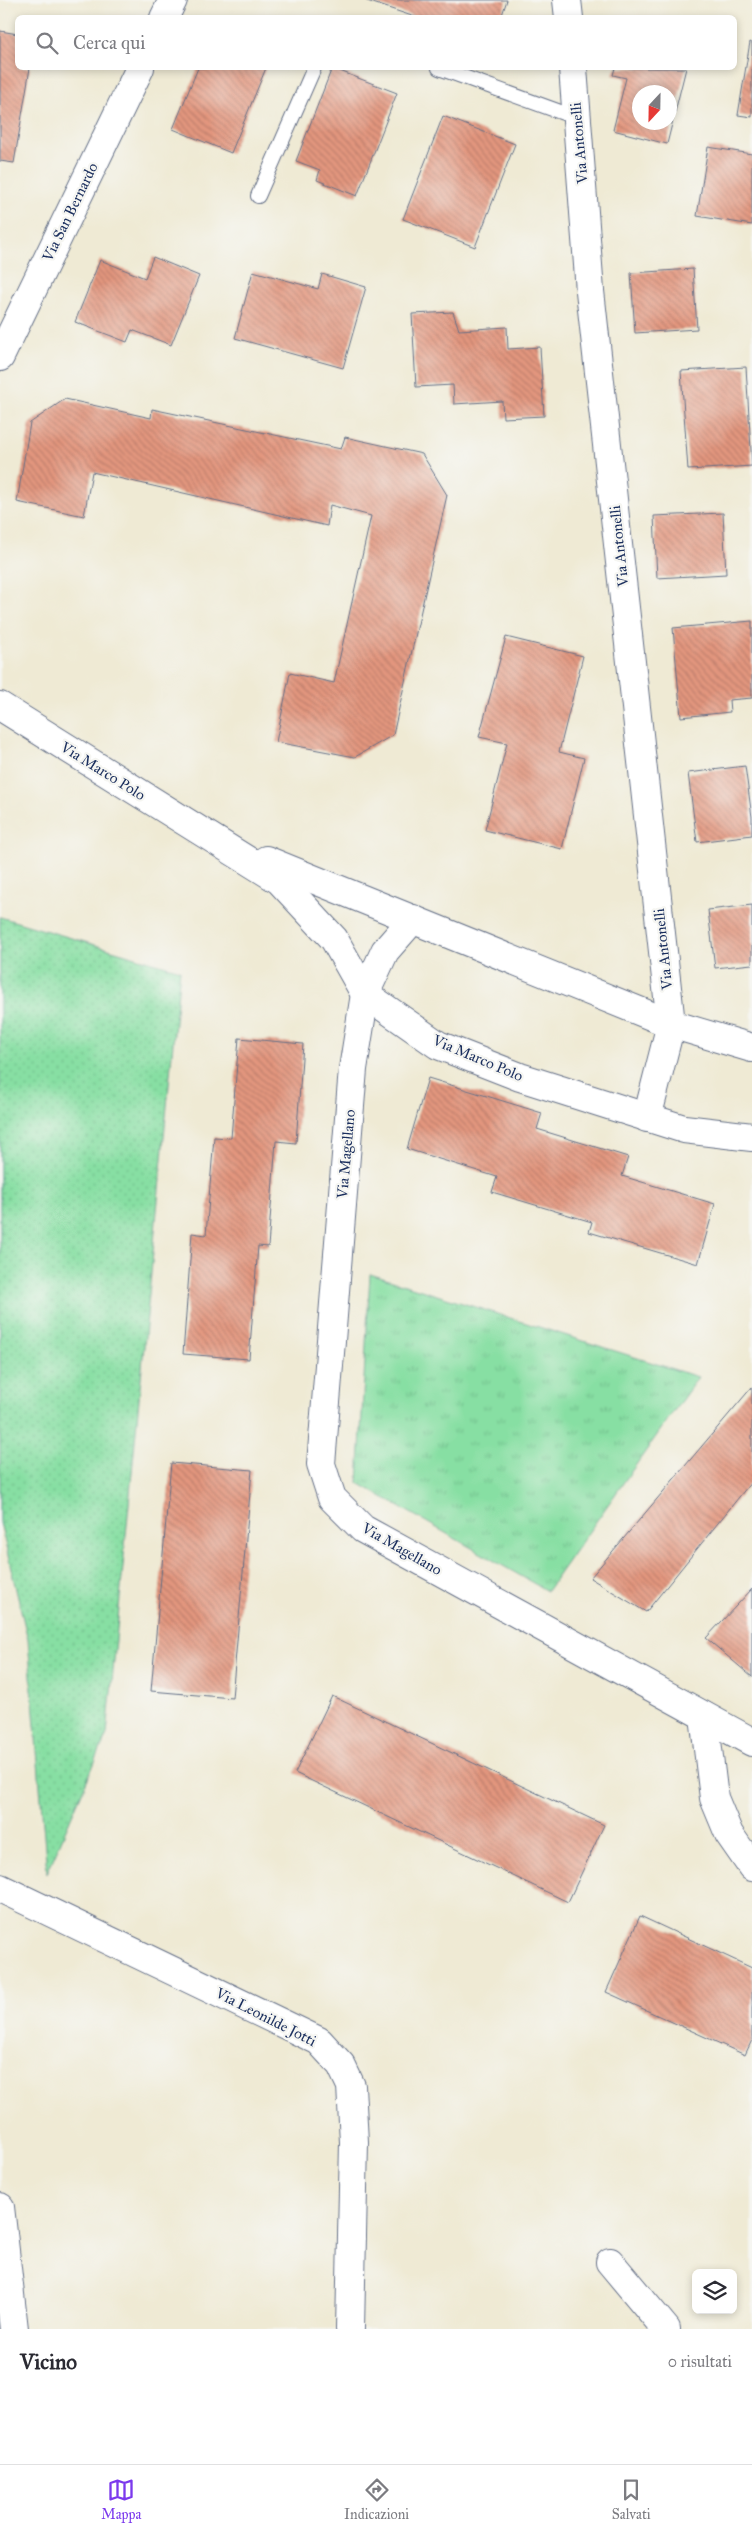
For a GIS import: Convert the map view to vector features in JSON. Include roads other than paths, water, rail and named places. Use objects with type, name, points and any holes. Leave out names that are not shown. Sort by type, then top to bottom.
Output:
[{"type":"street","points":[[166,15],[173,0]]},
{"type":"street","points":[[568,0],[569,15]]},
{"type":"street","name":"Via San Bernardo","points":[[0,358],[139,70]]},
{"type":"street","name":"Via Antonelli","points":[[573,70],[590,290],[671,1024]]},
{"type":"street","name":"Via Marco Polo","points":[[0,706],[278,880],[334,938],[365,994],[438,1045],[520,1077],[684,1129],[752,1137]]},
{"type":"street","name":"Via Marco Polo","points":[[206,836],[413,918],[671,1024],[752,1048]]},
{"type":"street","name":"Via Magellano","points":[[413,918],[385,952],[365,994],[353,1069],[321,1464],[332,1498],[363,1529],[752,1742]]},
{"type":"street","points":[[647,1118],[671,1024]]},
{"type":"street","points":[[704,1716],[714,1798],[729,1834],[752,1867]]},
{"type":"street","name":"Via Leonilde Jotti","points":[[0,1888],[319,2041],[342,2065],[351,2086],[354,2142],[350,2329]]},
{"type":"street","points":[[0,2207],[14,2329]]},
{"type":"street","points":[[610,2262],[666,2329]]},
{"type":"lane","points":[[258,196],[313,70]]},
{"type":"lane","points":[[445,70],[577,118]]}]
